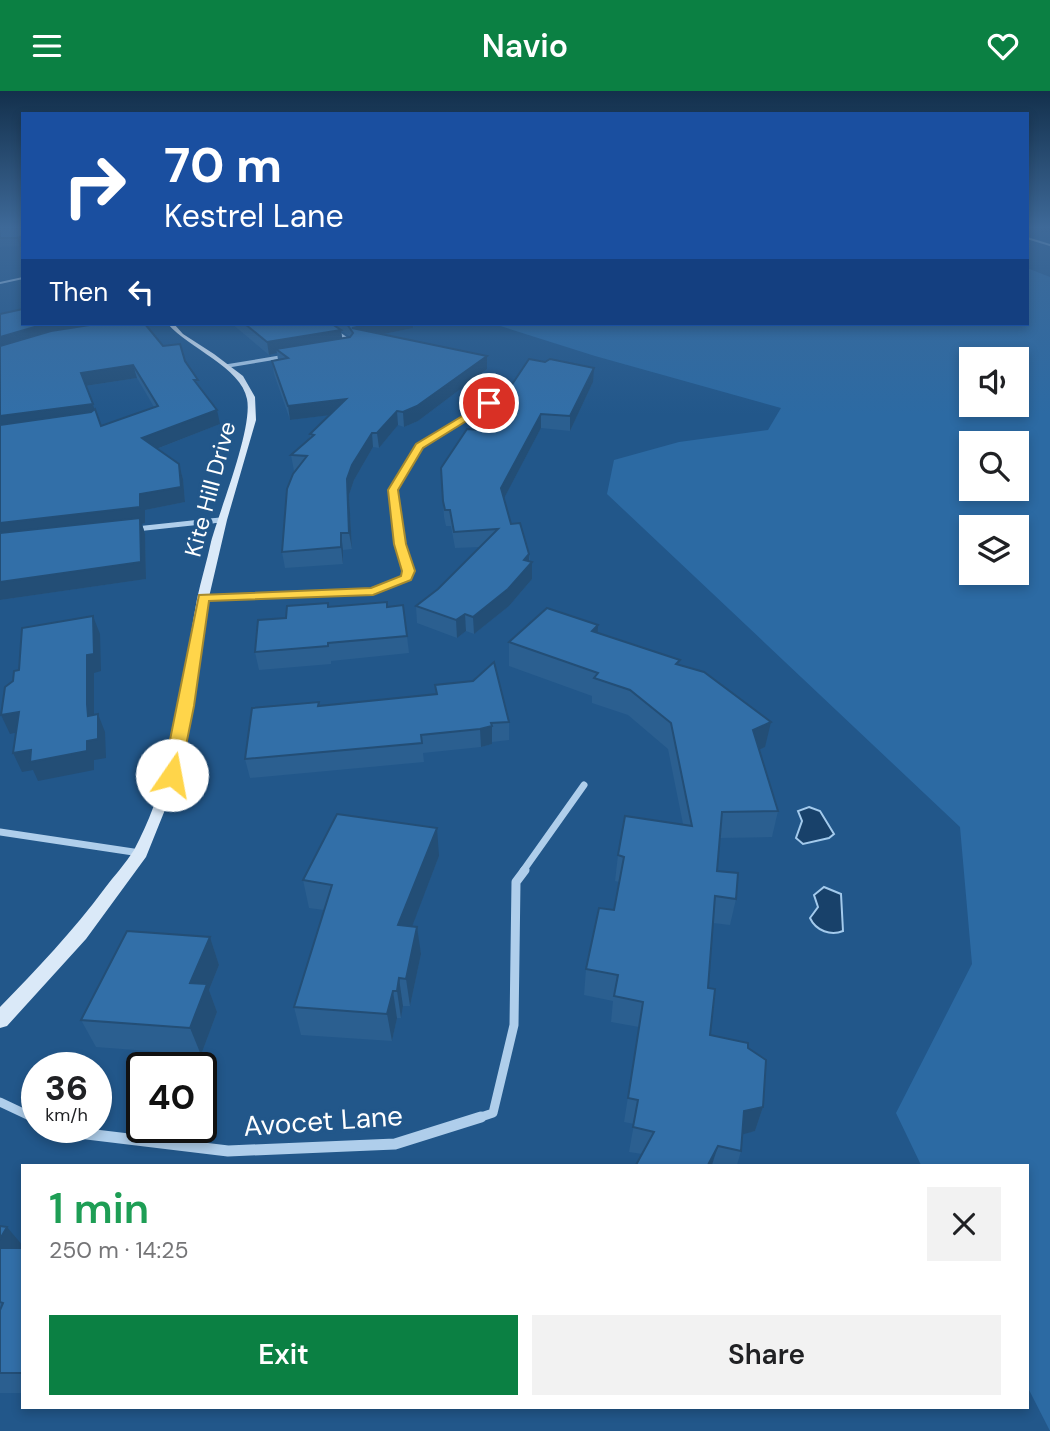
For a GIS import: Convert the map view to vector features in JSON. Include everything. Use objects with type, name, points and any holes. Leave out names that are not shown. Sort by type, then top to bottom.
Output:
[{"type":"street","name":"Kite Hill Drive","points":[[0,1020],[80,934],[140,853],[172,775],[204,597],[222,520],[252,420],[251,397],[240,378],[181,335],[173,326]]},
{"type":"street","points":[[328,326],[345,338],[350,346],[337,348]]},
{"type":"street","points":[[227,366],[295,355]]},
{"type":"street","points":[[204,597],[373,592],[406,578],[408,571],[400,544],[393,490],[419,446],[489,403]]},
{"type":"street","points":[[125,531],[222,520]]},
{"type":"street","name":"Avocet Lane","points":[[112,1137],[228,1151],[396,1144],[493,1113],[514,1024],[516,882],[584,785]]},
{"type":"street","points":[[0,832],[140,853]]},
{"type":"street","points":[[0,1102],[21,1112]]},
{"type":"shaded area","points":[[1029,291],[1050,291],[1050,1431],[1029,1390],[1029,1164],[921,1164],[896,1113],[972,964],[960,827],[607,494],[614,460],[679,442],[768,430],[781,408],[595,356],[500,326],[1029,326]]},
{"type":"shaded area","points":[[809,807],[820,811],[834,834],[829,838],[803,844],[796,838],[802,821],[798,811]]},
{"type":"shaded area","points":[[824,887],[841,894],[843,931],[824,931],[810,918],[818,907],[814,895]]},
{"type":"building","points":[[21,309],[21,326],[38,326],[0,337],[0,314]]},
{"type":"building","points":[[83,326],[147,326],[163,346],[180,344],[185,361],[198,380],[194,380],[217,410],[142,438],[179,464],[181,487],[140,494],[140,507],[0,523],[0,425],[91,412],[95,409],[101,426],[158,406],[133,365],[81,373],[93,404],[0,416],[0,346],[51,331]]},
{"type":"building","points":[[247,326],[335,326],[341,330],[267,342]]},
{"type":"building","points":[[348,326],[362,326],[352,328],[487,356],[417,406],[403,412],[397,411],[377,433],[372,433],[352,465],[347,479],[349,533],[341,533],[341,547],[282,552],[287,489],[293,474],[307,456],[291,455],[314,435],[310,434],[346,399],[288,406],[272,361],[288,358],[276,349],[350,337],[353,333]]},
{"type":"building","points":[[529,359],[545,362],[550,359],[594,368],[570,416],[541,414],[501,488],[511,524],[520,523],[529,554],[524,560],[532,562],[508,589],[473,617],[465,614],[456,620],[416,606],[438,589],[498,529],[454,532],[450,510],[445,510],[443,501],[441,468],[467,429],[480,430],[489,419]]},
{"type":"building","points":[[140,518],[141,562],[0,582],[0,533]]},
{"type":"building","points":[[387,602],[387,607],[403,605],[407,636],[255,652],[258,620],[286,618],[287,606],[328,603],[328,607]]},
{"type":"building","points":[[547,608],[598,625],[592,631],[680,660],[676,664],[704,672],[771,722],[753,730],[778,811],[722,812],[717,871],[738,873],[736,899],[715,896],[708,988],[715,989],[710,1035],[748,1043],[748,1048],[766,1060],[763,1107],[744,1111],[741,1151],[718,1146],[709,1164],[637,1164],[654,1132],[633,1127],[638,1100],[628,1098],[643,1002],[614,996],[618,975],[586,969],[599,908],[614,910],[624,857],[618,855],[625,816],[692,826],[671,723],[630,690],[594,678],[598,673],[509,642]]},
{"type":"building","points":[[93,616],[94,654],[87,655],[87,704],[88,716],[98,714],[98,739],[87,741],[87,751],[30,762],[31,750],[13,753],[19,712],[1,715],[5,687],[13,681],[14,671],[19,670],[22,628]]},
{"type":"building","points":[[494,662],[509,722],[491,723],[492,726],[480,729],[421,735],[422,743],[245,759],[252,708],[319,702],[318,706],[437,694],[435,685],[473,681]]},
{"type":"building","points":[[337,814],[437,828],[398,925],[417,927],[406,979],[399,978],[397,991],[393,991],[387,1014],[294,1007],[332,885],[303,880]]},
{"type":"building","points":[[127,931],[210,937],[190,983],[207,984],[190,1028],[81,1020]]},
{"type":"building","points":[[0,1226],[7,1227],[0,1239]]},
{"type":"building","points":[[0,1248],[21,1248],[21,1373],[0,1373],[0,1310],[3,1303],[0,1302]]},
{"type":"route","points":[[172,775],[204,597],[373,592],[406,578],[408,571],[400,544],[393,490],[419,446],[489,403]]}]
